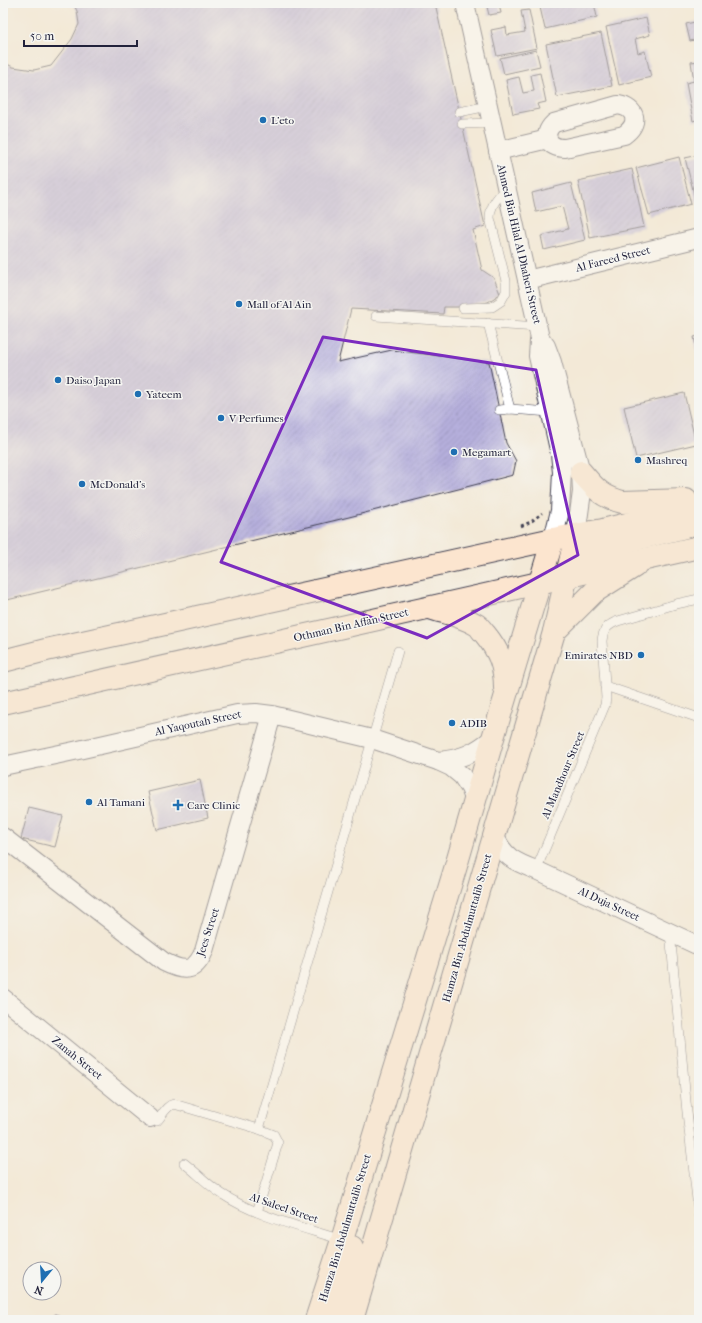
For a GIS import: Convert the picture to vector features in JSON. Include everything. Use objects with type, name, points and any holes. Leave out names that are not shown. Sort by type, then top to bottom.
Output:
[{"type":"main road","points":[[581,472],[601,494],[608,498],[622,502],[699,499]]},
{"type":"main road","points":[[3,661],[46,650],[553,539],[603,530],[699,506]]},
{"type":"main road","points":[[576,574],[579,558],[588,551],[685,527],[699,522]]},
{"type":"main road","name":"Hamza Bin Abdulmuttalib Street","points":[[352,1320],[554,632],[576,574],[576,535]]},
{"type":"main road","name":"Hamza Bin Abdulmuttalib Street","points":[[316,1320],[452,881],[505,696],[553,539]]},
{"type":"main road","name":"Othman Bin Affan Street","points":[[3,703],[430,608],[540,581],[699,547]]},
{"type":"main road","points":[[554,632],[594,592],[649,557]]},
{"type":"main road","points":[[430,608],[464,618],[477,626],[491,642],[502,661],[505,676],[505,696]]},
{"type":"main road","points":[[334,1320],[346,1280],[359,1184]]},
{"type":"street","name":"Ahmed Bin Hilal Al Dhaheri Street","points":[[465,3],[539,332],[552,362],[581,472],[582,492],[576,535]]},
{"type":"street","name":"Ahmed Bin Hilal Al Dhaheri Street","points":[[498,151],[548,139]]},
{"type":"street","name":"Al Fareed Street","points":[[527,280],[699,238]]},
{"type":"street","name":"Ahmed Bin Hilal Al Dhaheri Street","points":[[539,332],[538,356],[560,454],[562,472],[560,512],[553,539]]},
{"type":"street","name":"Al Yaqoutah Street","points":[[3,766],[237,714],[256,713],[272,715],[372,739],[438,761],[451,767],[462,776],[470,788],[475,801]]},
{"type":"street","name":"Jees Street","points":[[3,837],[164,962],[181,969],[189,969],[196,965],[204,951],[272,715]]},
{"type":"street","name":"Al Yaqoutah Street","points":[[438,761],[453,760],[468,755],[481,748],[493,738]]},
{"type":"street","name":"Al Duja Street","points":[[494,834],[503,851],[518,864],[536,870],[699,946]]},
{"type":"street","name":"Al Duja Street","points":[[482,878],[489,871],[498,866],[518,864]]},
{"type":"street","name":"Zanah Street","points":[[3,998],[150,1118]]},
{"type":"lane","points":[[459,112],[488,106]]},
{"type":"lane","points":[[462,124],[492,123]]},
{"type":"lane","points":[[463,308],[492,307],[501,301],[506,292],[506,281],[490,213],[493,203],[506,187]]},
{"type":"lane","points":[[376,316],[488,323],[539,332]]},
{"type":"lane","points":[[488,323],[510,409]]},
{"type":"lane","points":[[499,410],[510,409],[550,412]]},
{"type":"lane","name":"Al Mandhour Street","points":[[536,870],[602,712],[606,698],[602,641],[603,632],[609,624],[676,604],[699,599]]},
{"type":"lane","points":[[259,1129],[398,651]]},
{"type":"lane","points":[[605,686],[699,718]]},
{"type":"lane","points":[[670,932],[687,1112],[699,1217]]},
{"type":"lane","points":[[150,1118],[157,1121],[166,1109],[170,1105],[174,1104],[259,1129],[274,1135],[278,1143],[257,1212]]},
{"type":"lane","name":"Al Saleel Street","points":[[184,1163],[221,1194],[240,1205],[342,1240]]},
{"type":"highlighted area","points":[[323,337],[536,370],[578,555],[427,638],[221,562]]},
{"type":"building","name":"Mall of Al Ain","points":[[73,3],[435,3],[485,226],[473,230],[482,270],[494,278],[500,294],[488,302],[463,307],[444,307],[443,314],[351,309],[338,362],[392,350],[489,362],[506,443],[516,461],[513,475],[349,517],[3,601],[3,62],[13,67],[34,70],[51,66],[72,39],[79,24],[77,11]]},
{"type":"building","points":[[486,3],[499,3],[501,13],[489,15]]},
{"type":"building","points":[[539,3],[594,3],[597,17],[545,29]]},
{"type":"building","points":[[529,10],[537,48],[497,56],[491,30],[506,27],[507,35],[525,32],[521,11]]},
{"type":"building","points":[[646,18],[650,35],[635,39],[638,53],[645,51],[651,77],[619,85],[606,27]]},
{"type":"building","points":[[699,21],[699,39],[690,41],[686,24]]},
{"type":"building","points":[[601,33],[612,86],[557,97],[546,44]]},
{"type":"building","points":[[536,50],[540,66],[504,74],[500,58]]},
{"type":"building","points":[[699,61],[699,119],[693,121],[686,83],[694,81],[691,62]]},
{"type":"building","points":[[540,73],[546,102],[537,104],[539,109],[513,114],[506,80],[519,77],[523,93],[534,91],[531,75]]},
{"type":"building","points":[[699,155],[699,201],[696,202],[685,158]]},
{"type":"building","points":[[679,157],[691,204],[649,215],[636,168]]},
{"type":"building","points":[[632,169],[644,227],[590,238],[578,181]]},
{"type":"building","points":[[571,183],[585,240],[544,250],[541,236],[568,229],[562,206],[536,212],[532,193]]},
{"type":"building","points":[[699,336],[699,355],[698,355],[694,337]]},
{"type":"building","points":[[684,393],[696,444],[636,458],[624,407]]},
{"type":"building","name":"Care Clinic","points":[[200,780],[208,818],[157,830],[148,792]]},
{"type":"building","points":[[29,808],[63,816],[55,847],[21,839]]},
{"type":"building","points":[[55,1314],[61,1316],[60,1320],[53,1320]]},
{"type":"place","name":"L’eto","points":[[263,120]]},
{"type":"place","name":"Mall of Al Ain","points":[[239,304]]},
{"type":"place","name":"Daiso Japan","points":[[58,380]]},
{"type":"place","name":"Yateem","points":[[138,394]]},
{"type":"place","name":"V Perfumes","points":[[221,418]]},
{"type":"place","name":"Megamart","points":[[454,452]]},
{"type":"place","name":"Mashreq","points":[[638,460]]},
{"type":"place","name":"McDonald's","points":[[82,484]]},
{"type":"place","name":"Emirates NBD","points":[[641,655]]},
{"type":"place","name":"ADIB","points":[[452,723]]},
{"type":"place","name":"Al Tamani","points":[[89,802]]},
{"type":"place","name":"Care Clinic","points":[[178,805]]}]
